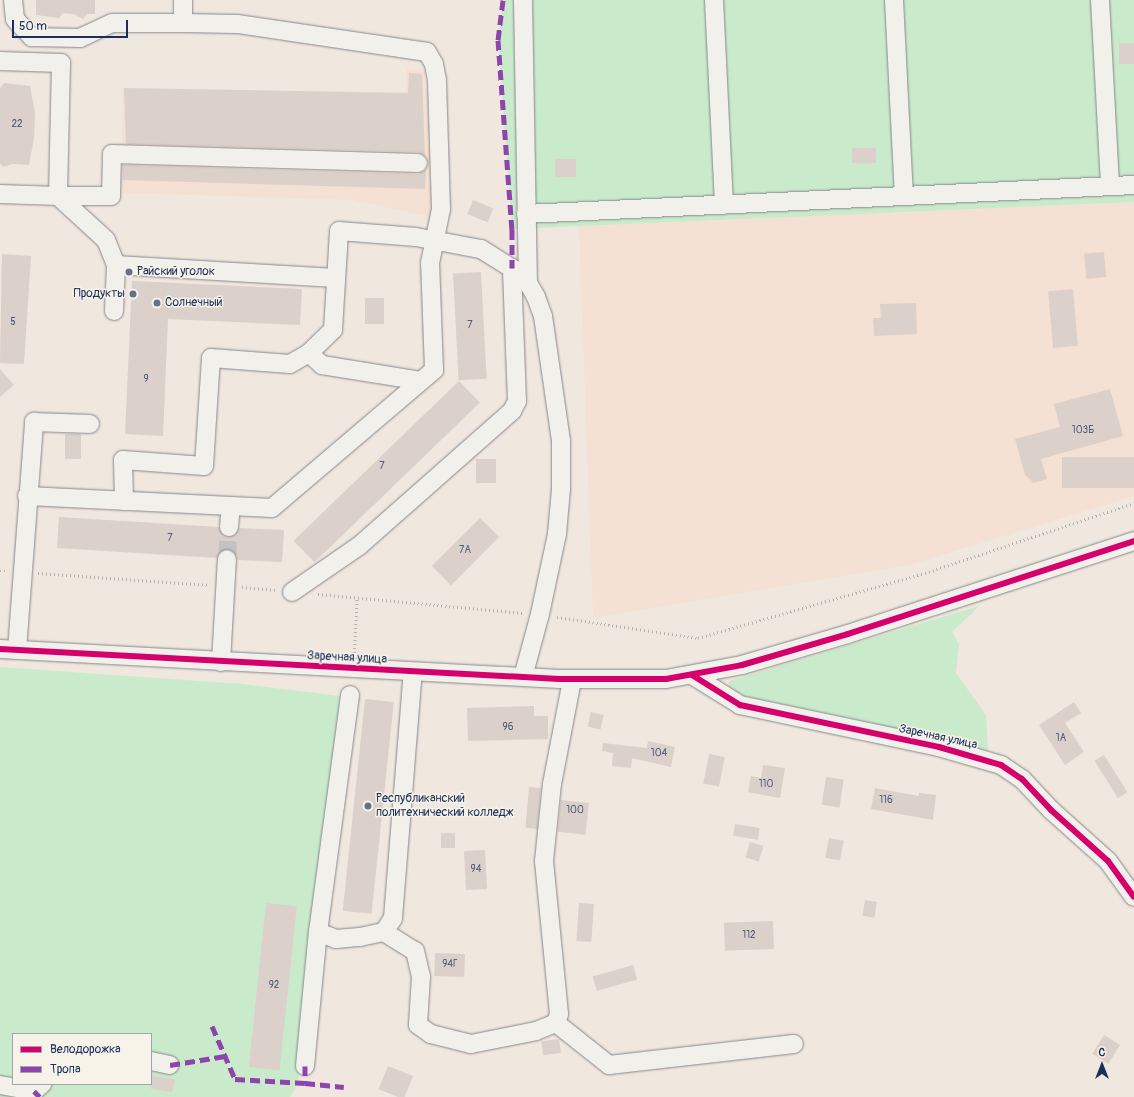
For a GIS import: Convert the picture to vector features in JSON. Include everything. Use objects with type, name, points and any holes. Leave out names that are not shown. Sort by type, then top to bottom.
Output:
[{"type":"street","points":[[13,0],[15,19],[32,37],[80,38],[112,23],[237,24],[427,52],[434,64],[437,80],[441,210],[430,263],[434,370],[272,508],[27,496]]},
{"type":"street","points":[[183,0],[183,23]]},
{"type":"street","points":[[523,0],[528,284]]},
{"type":"street","points":[[714,0],[724,205]]},
{"type":"street","points":[[894,0],[904,196]]},
{"type":"street","points":[[1100,0],[1110,186]]},
{"type":"street","points":[[0,61],[61,62],[58,196],[106,240],[116,265],[114,311]]},
{"type":"street","points":[[0,194],[111,196],[112,154],[418,163]]},
{"type":"street","points":[[526,214],[1134,185]]},
{"type":"street","points":[[124,501],[123,460],[204,466],[211,358],[290,364],[309,353],[333,330],[339,231],[434,239],[481,249],[512,268],[528,284],[543,316],[561,454],[557,534],[540,614],[523,677]]},
{"type":"street","points":[[116,265],[335,278]]},
{"type":"street","points":[[292,592],[359,546],[512,411],[517,401],[512,268]]},
{"type":"street","points":[[309,353],[322,365],[421,381]]},
{"type":"street","points":[[8,649],[27,496],[34,422],[90,424]]},
{"type":"street","points":[[229,527],[231,506]]},
{"type":"street","name":"Заречная улица","points":[[8,649],[413,672],[572,680],[642,681],[692,675],[742,665],[848,634],[1134,541]]},
{"type":"street","points":[[221,662],[227,559]]},
{"type":"street","points":[[384,932],[393,918],[413,672]]},
{"type":"street","name":"Заречная улица","points":[[692,675],[740,705],[939,746],[1001,765],[1022,779],[1051,810],[1108,861],[1134,897]]},
{"type":"street","points":[[318,932],[336,939],[384,932],[415,951],[421,976],[418,1025],[431,1034],[472,1044],[536,1031],[556,1023],[559,1014],[544,861],[552,784],[572,680]]},
{"type":"street","points":[[305,1066],[318,932],[350,695]]},
{"type":"street","points":[[556,1023],[609,1065],[794,1044]]},
{"type":"street","points":[[152,1061],[170,1065]]},
{"type":"street","points":[[0,1085],[34,1091],[41,1085]]},
{"type":"path","points":[[540,614],[698,638],[925,573],[1134,503]]},
{"type":"path","points":[[353,656],[357,598]]},
{"type":"shaded area","points":[[406,69],[424,70],[437,218],[353,200],[121,193],[123,88],[406,94]]},
{"type":"shaded area","points":[[1134,202],[1134,496],[913,564],[593,618],[579,226]]},
{"type":"green space","points":[[503,0],[1134,0],[1134,202],[512,229],[498,40]]},
{"type":"green space","points":[[979,606],[952,632],[959,644],[956,673],[986,715],[988,751],[741,698],[729,690],[729,681]]},
{"type":"green space","points":[[0,667],[242,684],[340,696],[298,1082],[290,1097],[0,1097]]},
{"type":"building","points":[[36,0],[95,0],[95,14],[87,14],[83,19],[74,14],[63,13],[59,18],[36,15]]},
{"type":"building","points":[[1119,43],[1134,43],[1134,64],[1119,64]]},
{"type":"building","points":[[409,73],[422,74],[425,156],[418,152],[126,144],[124,88],[408,93]]},
{"type":"building","points":[[4,83],[30,86],[35,113],[34,138],[29,165],[12,164],[3,167],[0,163],[0,88]]},
{"type":"building","points":[[852,148],[876,148],[876,163],[852,163]]},
{"type":"building","points":[[555,159],[576,159],[576,177],[555,177]]},
{"type":"building","points":[[122,165],[418,174],[426,170],[425,189],[123,180]]},
{"type":"building","points":[[473,200],[493,208],[488,222],[467,214]]},
{"type":"building","points":[[1104,252],[1106,277],[1086,279],[1084,254]]},
{"type":"building","points":[[2,254],[31,256],[24,364],[0,363]]},
{"type":"building","points":[[481,272],[487,379],[459,380],[453,273]]},
{"type":"building","points":[[132,281],[302,289],[300,325],[168,319],[163,436],[125,434]]},
{"type":"building","points":[[1073,289],[1078,346],[1053,348],[1048,291]]},
{"type":"building","points":[[365,298],[384,298],[384,324],[365,324]]},
{"type":"building","points":[[916,303],[917,334],[874,336],[873,318],[881,318],[880,304]]},
{"type":"building","points":[[0,369],[14,385],[0,397]]},
{"type":"building","points":[[459,381],[480,403],[314,562],[294,541]]},
{"type":"building","points":[[1110,389],[1123,436],[1041,459],[1047,479],[1034,483],[1025,475],[1015,439],[1060,427],[1054,404]]},
{"type":"building","points":[[65,434],[81,434],[81,459],[65,459]]},
{"type":"building","points":[[1062,457],[1134,457],[1134,488],[1062,488]]},
{"type":"building","points":[[476,459],[496,459],[496,483],[476,483]]},
{"type":"building","points":[[59,517],[219,527],[223,535],[228,537],[237,533],[239,528],[284,530],[282,562],[237,560],[236,554],[228,549],[222,550],[217,558],[57,548]]},
{"type":"building","points":[[480,518],[499,537],[451,585],[432,566]]},
{"type":"building","name":"Республиканский политехнический колледж","points":[[365,699],[394,702],[372,914],[343,911]]},
{"type":"building","points":[[1074,702],[1081,713],[1065,723],[1084,752],[1065,765],[1039,725]]},
{"type":"building","points":[[534,706],[534,716],[548,716],[548,739],[468,741],[467,708]]},
{"type":"building","points":[[591,712],[604,715],[600,730],[588,727]]},
{"type":"building","points":[[648,741],[675,747],[671,767],[632,758],[631,768],[612,766],[613,753],[602,751],[603,743],[647,748]]},
{"type":"building","points":[[709,754],[725,757],[719,787],[703,783]]},
{"type":"building","points":[[1104,755],[1127,792],[1118,798],[1095,761]]},
{"type":"building","points":[[763,765],[785,768],[780,798],[748,792],[751,776],[761,778]]},
{"type":"building","points":[[826,777],[844,780],[839,807],[822,805]]},
{"type":"building","points":[[529,787],[541,788],[537,829],[525,828]]},
{"type":"building","points":[[875,788],[919,796],[919,793],[936,795],[933,820],[871,809]]},
{"type":"building","points":[[561,800],[589,803],[586,835],[558,832]]},
{"type":"building","points":[[735,824],[760,828],[758,840],[733,836]]},
{"type":"building","points":[[441,833],[455,833],[455,848],[441,848]]},
{"type":"building","points":[[829,838],[844,841],[840,860],[825,858]]},
{"type":"building","points":[[750,842],[763,846],[759,861],[745,857]]},
{"type":"building","points":[[485,850],[487,889],[466,890],[464,851]]},
{"type":"building","points":[[865,900],[877,902],[874,918],[862,916]]},
{"type":"building","points":[[266,903],[297,906],[280,1070],[249,1067]]},
{"type":"building","points":[[579,903],[594,904],[591,942],[576,941]]},
{"type":"building","points":[[773,921],[774,949],[725,951],[724,923]]},
{"type":"building","points":[[435,953],[465,954],[464,977],[434,976]]},
{"type":"building","points":[[633,965],[637,979],[597,991],[593,977]]},
{"type":"building","points":[[1104,1035],[1120,1045],[1108,1064],[1092,1054]]},
{"type":"building","points":[[559,1039],[561,1053],[543,1055],[541,1042]]},
{"type":"building","points":[[388,1066],[413,1076],[405,1097],[398,1097],[379,1089]]},
{"type":"building","points":[[152,1076],[175,1079],[172,1092],[151,1089]]},
{"type":"tunnel","points":[[227,559],[229,527]]},
{"type":"marked path","points":[[503,0],[498,40],[512,229],[512,268]]},
{"type":"marked path","points":[[212,1026],[235,1079],[305,1083]]},
{"type":"marked path","points":[[170,1065],[225,1056]]},
{"type":"marked path","points":[[305,1066],[305,1083],[344,1087]]},
{"type":"marked path","points":[[34,1091],[40,1097]]},
{"type":"cycle path","points":[[0,649],[559,679],[666,679],[742,665],[848,634],[1134,541]]},
{"type":"cycle path","points":[[692,675],[740,705],[939,747],[1001,765],[1022,779],[1051,810],[1108,861],[1134,897]]},
{"type":"place","name":"Райский уголок","points":[[129,272]]},
{"type":"place","name":"Продукты","points":[[133,294]]},
{"type":"place","name":"Солнечный","points":[[157,303]]},
{"type":"place","name":"Республиканский политехнический колледж","points":[[368,806]]}]
